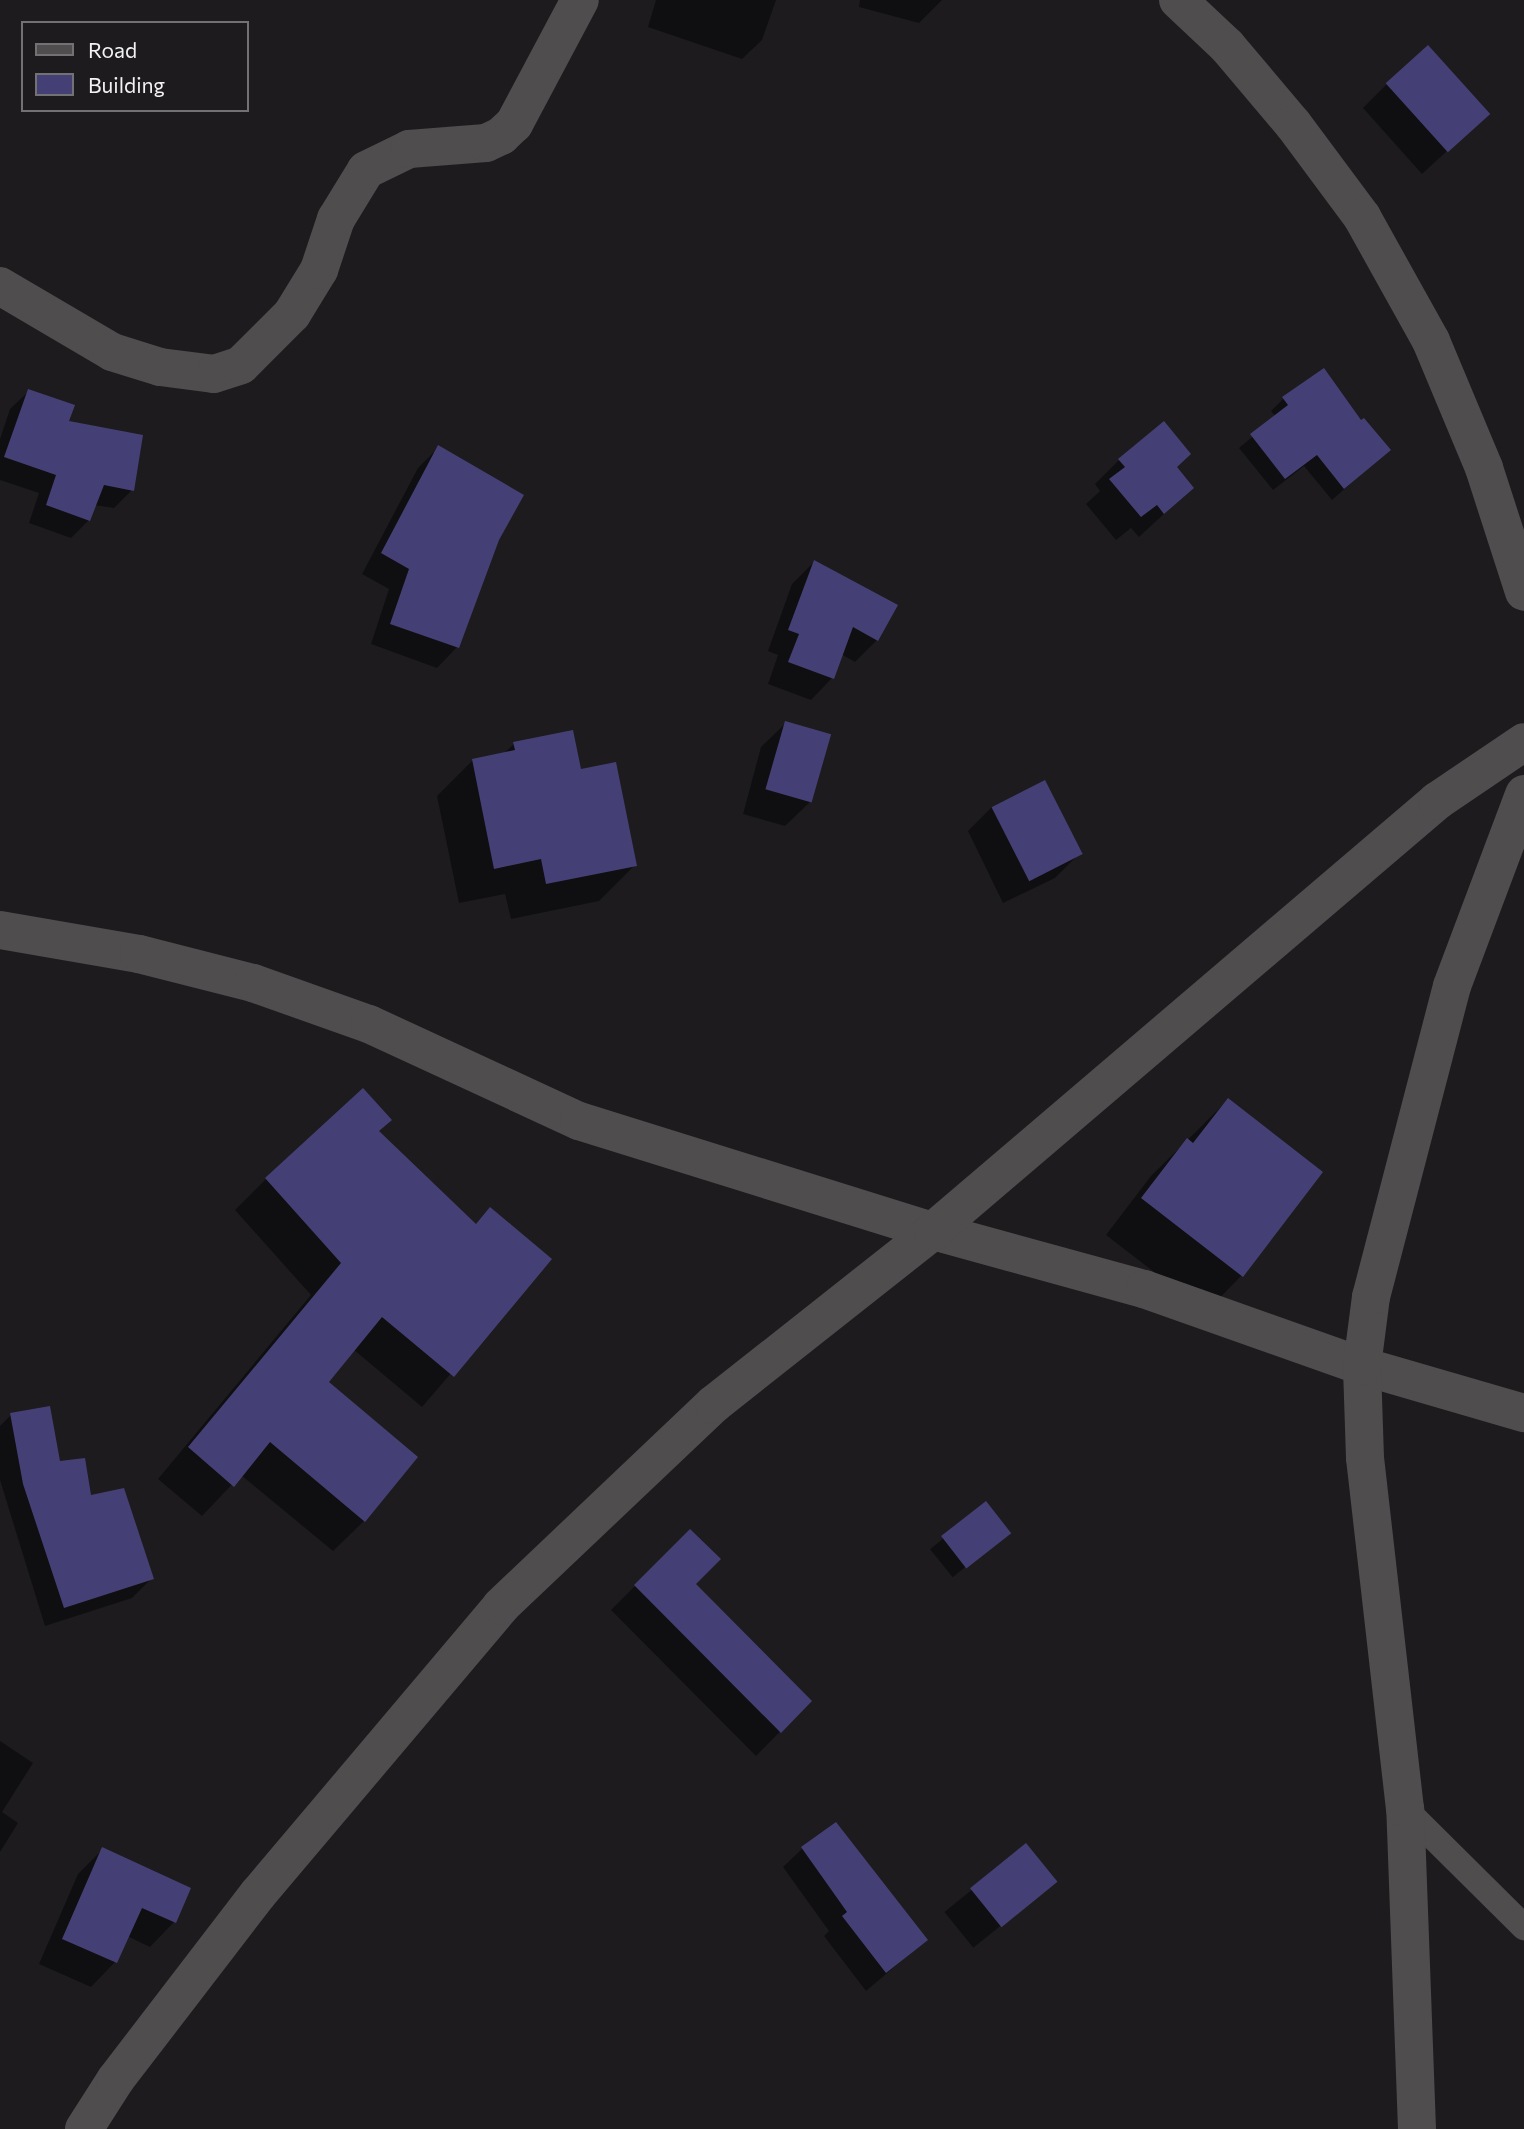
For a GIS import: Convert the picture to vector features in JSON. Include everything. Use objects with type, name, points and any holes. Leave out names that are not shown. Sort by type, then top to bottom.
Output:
[{"type":"street","points":[[0,286],[112,352],[160,367],[214,373],[240,365],[292,314],[319,270],[336,219],[366,170],[409,149],[486,143],[501,136],[519,114],[580,0]]},
{"type":"street","points":[[1178,0],[1227,46],[1362,217],[1431,341],[1484,468],[1524,592]]},
{"type":"street","points":[[84,2129],[116,2079],[258,1894],[501,1606],[714,1404],[933,1231],[1437,801],[1524,742]]},
{"type":"street","points":[[1417,2129],[1405,1809],[1365,1458],[1362,1366],[1371,1297],[1452,986],[1524,794]]},
{"type":"street","points":[[0,930],[139,954],[253,983],[369,1024],[579,1121],[933,1231],[1144,1289],[1362,1366],[1524,1413]]},
{"type":"lane","points":[[1405,1809],[1524,1927]]},
{"type":"building","points":[[1428,45],[1490,114],[1448,152],[1386,83]]},
{"type":"building","points":[[1324,368],[1361,420],[1364,418],[1391,450],[1344,489],[1317,455],[1285,479],[1250,434],[1288,405],[1282,397]]},
{"type":"building","points":[[28,389],[75,405],[69,421],[143,435],[134,491],[104,485],[90,521],[46,505],[56,475],[4,457]]},
{"type":"building","points":[[1164,421],[1191,454],[1177,467],[1194,488],[1164,514],[1157,505],[1141,517],[1109,479],[1125,467],[1118,459]]},
{"type":"building","points":[[438,445],[524,495],[499,540],[459,648],[390,624],[409,569],[381,553]]},
{"type":"building","points":[[814,560],[898,605],[878,641],[853,627],[834,679],[788,662],[799,634],[788,630]]},
{"type":"building","points":[[785,721],[831,734],[812,802],[765,789]]},
{"type":"building","points":[[573,730],[581,769],[616,762],[637,866],[546,884],[541,859],[494,869],[472,759],[515,750],[513,742]]},
{"type":"building","points":[[1045,780],[1083,854],[1029,881],[992,807]]},
{"type":"building","points":[[363,1088],[392,1120],[379,1131],[476,1224],[490,1207],[552,1259],[454,1377],[382,1317],[329,1382],[418,1457],[365,1522],[270,1442],[234,1487],[188,1447],[341,1263],[265,1178]]},
{"type":"building","points":[[1228,1098],[1323,1172],[1243,1277],[1141,1198],[1187,1138],[1193,1143]]},
{"type":"building","points":[[50,1406],[60,1461],[85,1458],[91,1495],[124,1488],[154,1579],[64,1608],[23,1484],[10,1413]]},
{"type":"building","points":[[986,1501],[1011,1533],[966,1568],[941,1536]]},
{"type":"building","points":[[690,1529],[721,1559],[696,1584],[812,1701],[781,1733],[634,1585]]},
{"type":"building","points":[[836,1822],[928,1940],[886,1973],[842,1916],[847,1912],[801,1847]]},
{"type":"building","points":[[1026,1843],[1057,1882],[1002,1927],[970,1888]]},
{"type":"building","points":[[102,1847],[191,1888],[176,1923],[142,1908],[117,1963],[62,1939]]}]
